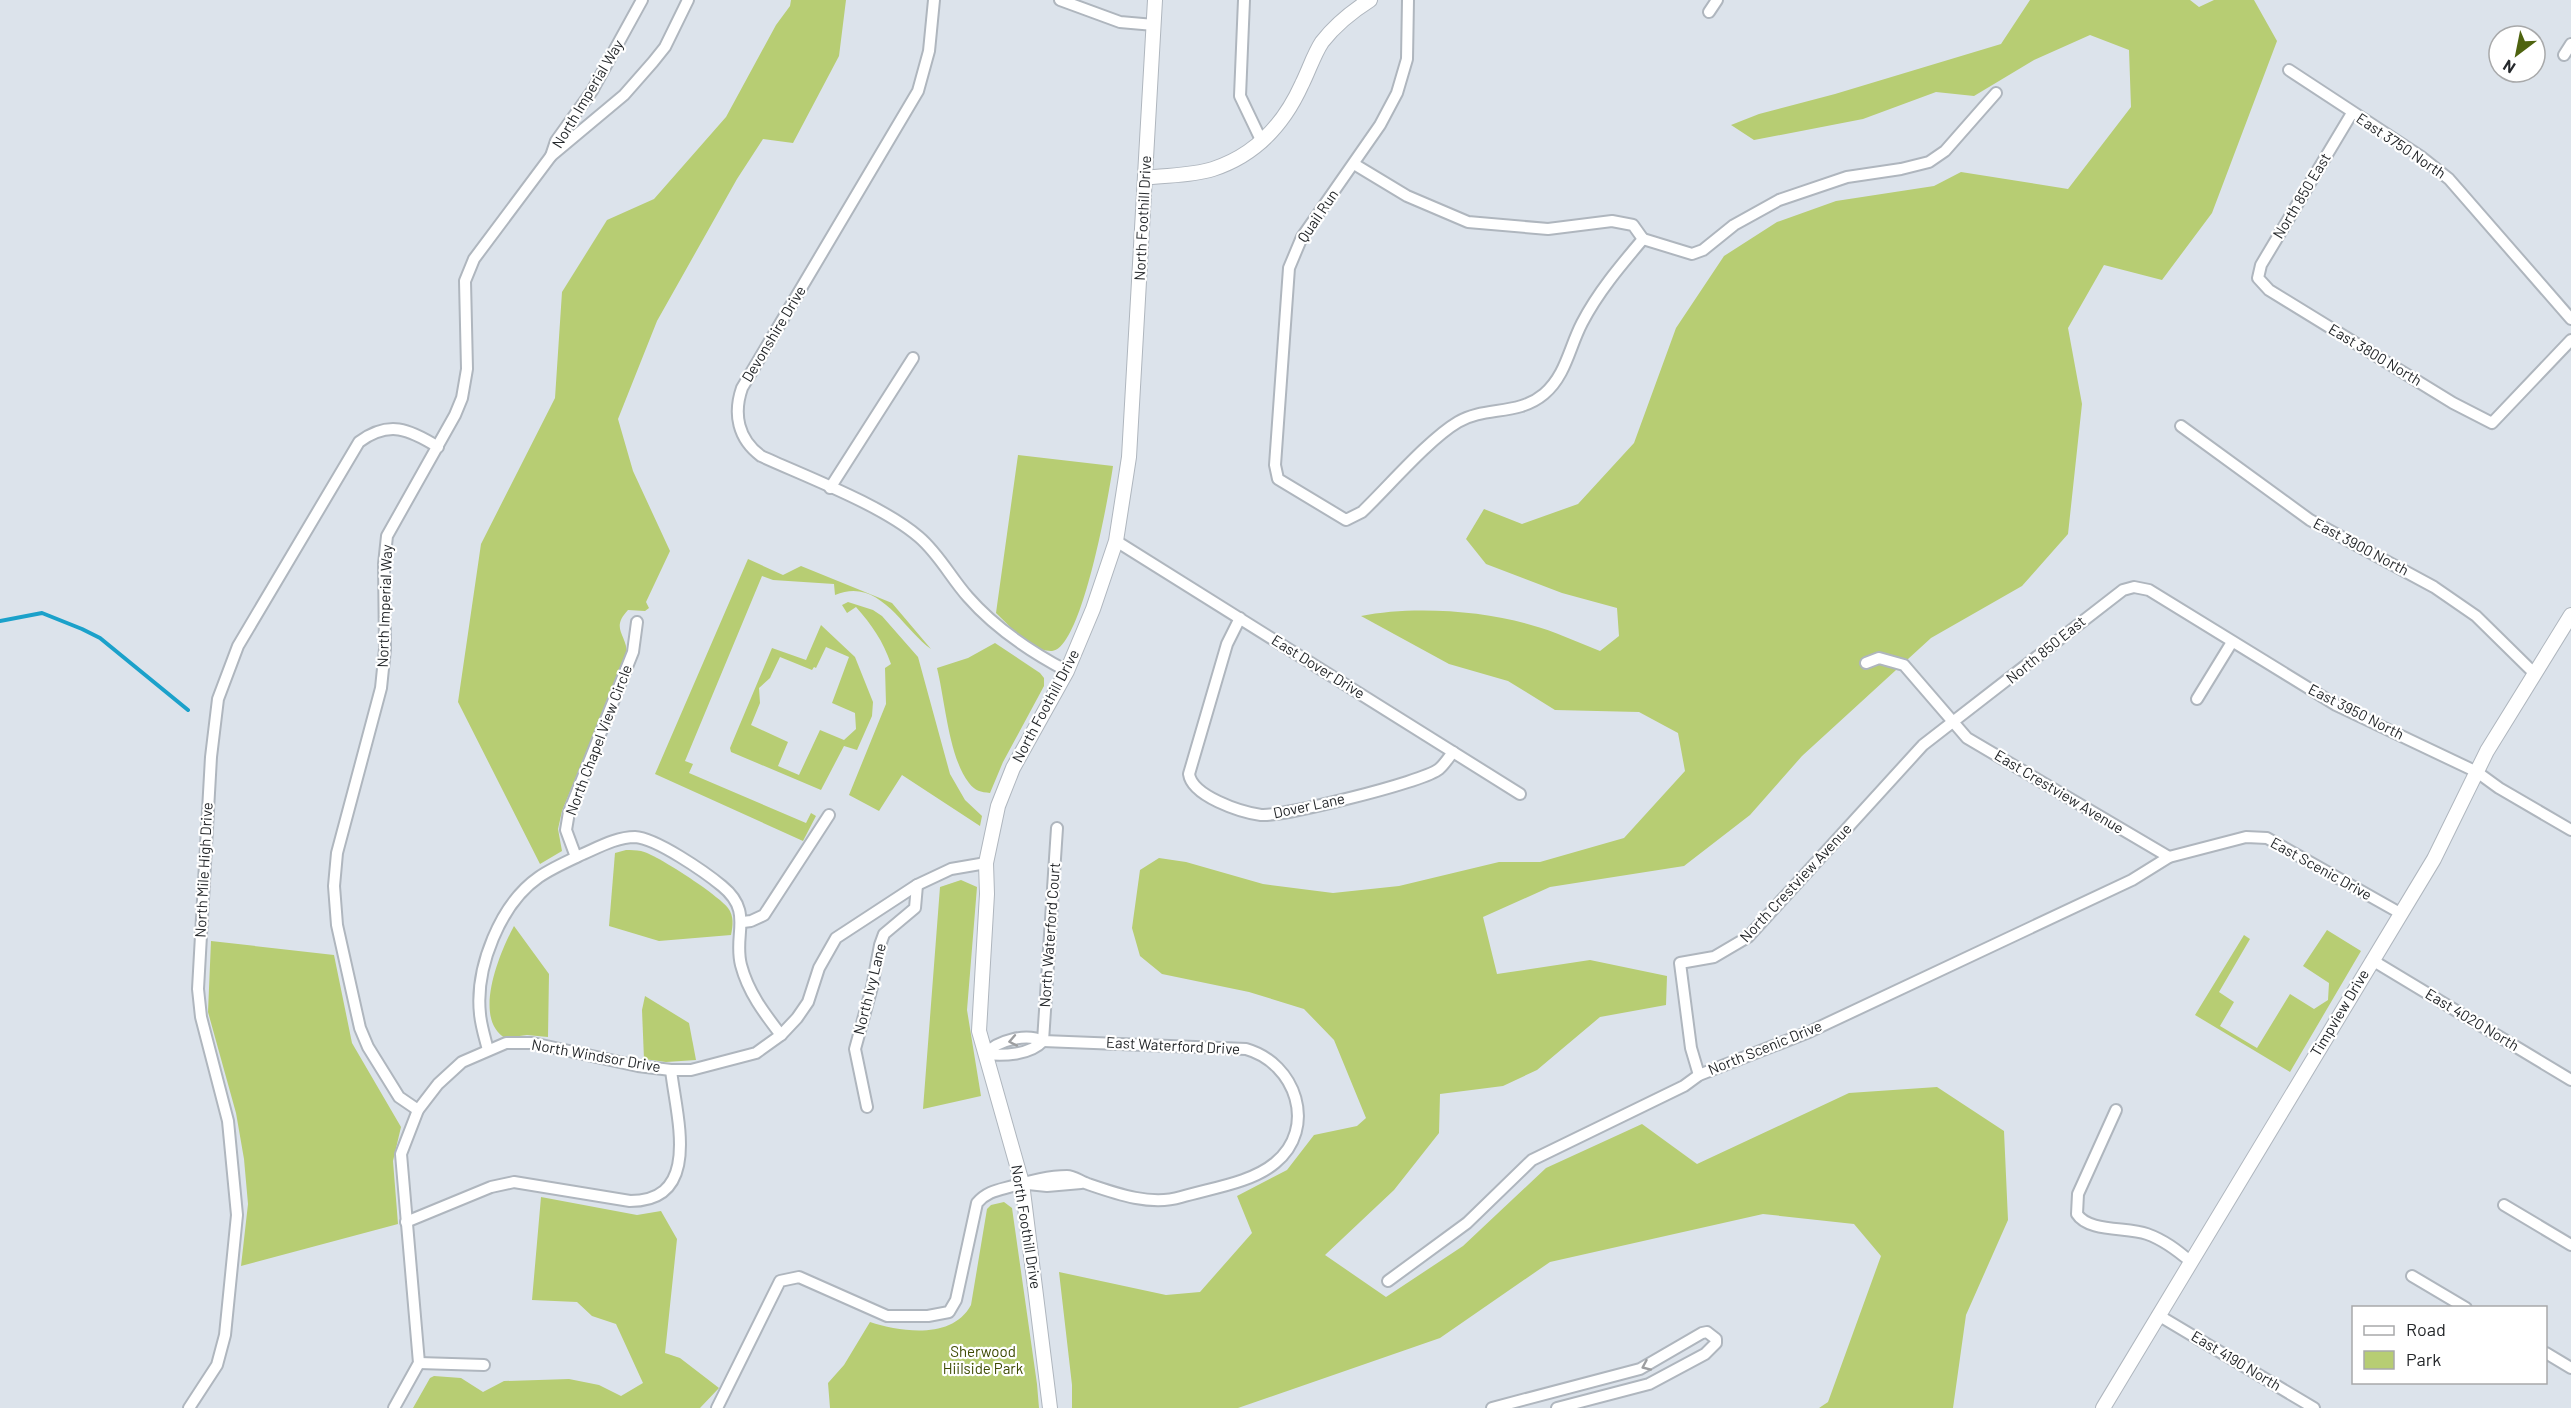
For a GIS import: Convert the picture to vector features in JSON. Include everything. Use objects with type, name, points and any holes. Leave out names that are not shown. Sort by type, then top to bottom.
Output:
[{"type":"street","name":"North Imperial Way","points":[[551,156],[556,141],[592,91],[642,0]]},
{"type":"street","name":"North Imperial Way","points":[[418,1110],[399,1097],[368,1047],[360,1028],[337,925],[334,886],[337,853],[381,688],[385,649],[384,564],[387,536],[455,415],[465,382],[464,292],[468,271],[551,156],[624,95],[654,62],[688,0]]},
{"type":"street","name":"Devonshire Drive","points":[[934,0],[929,51],[918,91],[738,398],[738,422],[741,432],[754,451],[887,516],[919,537],[939,558],[968,597],[996,624],[1036,654],[1067,671]]},
{"type":"street","points":[[1060,0],[1120,22],[1154,25]]},
{"type":"street","name":"North Foothill Drive","points":[[1050,1408],[1022,1183],[979,1031],[987,894],[986,863],[998,806],[1013,768],[1067,671],[1093,609],[1116,541],[1129,457],[1155,0]]},
{"type":"street","points":[[1244,0],[1240,96],[1262,142]]},
{"type":"street","points":[[1145,178],[1211,170],[1247,153],[1262,142],[1273,132],[1292,105],[1321,44],[1344,17],[1370,0]]},
{"type":"street","name":"Quail Run","points":[[1408,0],[1407,59],[1397,93],[1380,125],[1302,237],[1289,268],[1275,465],[1278,479],[1346,520],[1362,512],[1459,421],[1482,413],[1506,412],[1525,406],[1543,395],[1559,378],[1581,326],[1597,297],[1643,239]]},
{"type":"street","points":[[1709,12],[1717,0]]},
{"type":"street","points":[[2564,55],[2571,44]]},
{"type":"street","name":"East 3750 North","points":[[2289,70],[2420,156],[2449,179],[2571,319]]},
{"type":"street","points":[[1354,164],[1407,196],[1468,222],[1548,229],[1612,221],[1633,225],[1643,239],[1692,254],[1703,250],[1734,225],[1779,200],[1848,177],[1929,162],[1946,151],[1996,93]]},
{"type":"street","name":"North 850 East","points":[[2261,281],[2258,278],[2261,266],[2352,113]]},
{"type":"street","name":"East 3800 North","points":[[2261,281],[2279,296],[2453,403],[2492,423],[2571,340]]},
{"type":"street","points":[[830,488],[913,357]]},
{"type":"street","name":"East 3900 North","points":[[2181,426],[2310,520],[2451,598],[2476,616],[2535,674]]},
{"type":"street","name":"North Mile High Drive","points":[[189,1408],[217,1365],[225,1335],[237,1215],[228,1121],[201,1017],[198,989],[211,757],[218,699],[238,646],[359,442],[374,431],[393,429],[414,432],[438,447]]},
{"type":"street","name":"East Dover Drive","points":[[1116,541],[1520,794]]},
{"type":"street","name":"North 850 East","points":[[1953,723],[2112,596],[2123,590],[2144,588]]},
{"type":"street","name":"East 3950 North","points":[[2144,588],[2336,705],[2477,772],[2499,788],[2571,830]]},
{"type":"street","name":"Timpview Drive","points":[[2103,1408],[2434,859],[2487,751],[2571,615]]},
{"type":"street","name":"Dover Lane","points":[[1240,618],[1227,644],[1189,774],[1190,782],[1198,790],[1231,808],[1262,815],[1300,810],[1420,778],[1438,770],[1453,752]]},
{"type":"street","name":"North Chapel View Circle","points":[[576,857],[566,830],[568,812],[633,652],[637,622]]},
{"type":"street","points":[[2197,699],[2232,642]]},
{"type":"street","name":"East Crestview Avenue","points":[[1866,663],[1879,658],[1904,665],[1967,738],[2169,857]]},
{"type":"street","name":"North Crestview Avenue","points":[[1699,1075],[1691,1048],[1680,963],[1714,957],[1748,937],[1923,745],[1953,723]]},
{"type":"street","points":[[743,922],[764,915],[829,815]]},
{"type":"street","name":"North Waterford Court","points":[[1043,1041],[1057,828]]},
{"type":"street","points":[[488,1050],[480,1015],[480,988],[490,944],[510,907],[537,878],[576,857],[613,841],[635,837],[650,841],[721,885],[735,899],[743,922],[740,962],[747,985],[782,1035]]},
{"type":"street","name":"East Scenic Drive","points":[[2169,857],[2246,837],[2267,838],[2400,913]]},
{"type":"street","name":"North Scenic Drive","points":[[1388,1281],[1467,1223],[1532,1160],[1683,1086],[1699,1075],[1809,1032],[1886,997],[2132,880],[2169,857]]},
{"type":"street","name":"North Windsor Drive","points":[[419,1363],[406,1222],[407,1202],[401,1154],[418,1110],[438,1084],[462,1062],[506,1043],[532,1043],[638,1066],[671,1070],[691,1070],[756,1053],[782,1035],[808,1002],[819,968],[836,938],[918,885],[951,869],[986,863]]},
{"type":"street","name":"North Ivy Lane","points":[[867,1107],[855,1048],[884,934],[915,908],[918,885]]},
{"type":"street","name":"East 4020 North","points":[[2372,960],[2571,1080]]},
{"type":"street","name":"East Waterford Drive","points":[[985,1054],[994,1044],[1034,1036],[1043,1041],[1246,1049],[1262,1055],[1279,1068],[1295,1091],[1298,1121],[1294,1136],[1276,1162],[1263,1171],[1178,1198],[1162,1200],[1123,1195],[1085,1183],[1047,1186],[1022,1183]]},
{"type":"street","points":[[406,1222],[491,1187],[514,1182],[630,1201],[641,1201],[659,1194],[674,1180],[681,1160],[671,1070]]},
{"type":"street","points":[[2116,1110],[2078,1194],[2077,1214],[2084,1221],[2145,1233],[2166,1243],[2191,1262]]},
{"type":"street","points":[[717,1408],[780,1281],[800,1277],[887,1316],[928,1316],[949,1312],[956,1300],[977,1203],[986,1194],[1022,1183]]},
{"type":"street","points":[[2504,1205],[2571,1245]]},
{"type":"street","points":[[2412,1276],[2463,1306]]},
{"type":"street","name":"East 4190 North","points":[[2158,1315],[2310,1407]]},
{"type":"street","points":[[1492,1408],[1640,1369],[1702,1333],[1707,1332],[1716,1339],[1716,1343],[1705,1354],[1649,1384],[1557,1408]]},
{"type":"street","points":[[2547,1354],[2570,1366]]},
{"type":"street","points":[[394,1408],[419,1363],[484,1365]]},
{"type":"green space","points":[[791,0],[846,0],[839,56],[793,143],[763,139],[737,179],[657,321],[618,419],[633,471],[670,551],[646,602],[649,608],[645,611],[628,610],[620,622],[627,654],[562,811],[558,829],[562,851],[540,864],[458,702],[481,544],[555,398],[562,292],[607,220],[654,199],[726,117],[776,25],[790,6]]},
{"type":"green space","points":[[2030,0],[2190,0],[2199,7],[2214,0],[2254,0],[2277,41],[2212,213],[2162,280],[2104,265],[2068,328],[2082,404],[2068,534],[2022,586],[1931,638],[1802,756],[1750,815],[1684,866],[1550,887],[1483,917],[1497,974],[1590,960],[1667,976],[1666,1005],[1600,1017],[1537,1070],[1503,1086],[1440,1094],[1439,1133],[1394,1190],[1325,1255],[1386,1297],[1463,1246],[1546,1168],[1642,1124],[1697,1164],[1849,1093],[1937,1087],[2004,1131],[2008,1220],[1966,1315],[1953,1408],[1819,1408],[1828,1402],[1881,1256],[1854,1224],[1763,1214],[1550,1262],[1440,1338],[1238,1408],[1072,1408],[1072,1385],[1059,1272],[1166,1295],[1200,1292],[1252,1233],[1237,1196],[1287,1170],[1314,1135],[1357,1126],[1366,1118],[1334,1040],[1304,1009],[1249,992],[1162,974],[1140,956],[1132,928],[1140,870],[1159,858],[1186,862],[1263,884],[1333,893],[1399,886],[1499,862],[1540,862],[1624,838],[1685,771],[1678,733],[1639,712],[1555,710],[1508,681],[1449,664],[1361,616],[1423,610],[1491,616],[1540,627],[1600,651],[1619,636],[1617,608],[1562,593],[1486,564],[1466,539],[1484,509],[1522,524],[1578,504],[1634,443],[1676,328],[1724,256],[1777,222],[1836,201],[1934,186],[1961,172],[2068,189],[2131,107],[2129,50],[2090,35],[2034,60],[1974,96],[1936,92],[1863,119],[1754,140],[1731,125],[1759,114],[1835,94],[2001,44]]},
{"type":"green space","points":[[1018,455],[1113,466],[1100,536],[1083,599],[1074,625],[1063,644],[1052,651],[1029,643],[996,613]]},
{"type":"green space","points":[[748,559],[783,575],[801,566],[892,603],[931,649],[889,607],[864,592],[851,591],[835,595],[834,584],[773,580],[762,576],[685,761],[693,764],[689,773],[806,823],[811,813],[816,816],[803,841],[655,774]]},
{"type":"green space","points":[[848,602],[873,610],[882,616],[918,657],[950,774],[965,800],[982,816],[980,826],[902,775],[879,811],[849,795],[886,704],[885,668],[891,664],[881,641],[856,607],[847,613],[842,605]]},
{"type":"green space","points":[[821,625],[855,657],[873,702],[872,716],[857,750],[844,746],[821,790],[731,752],[730,748],[772,648],[806,660]],"holes":[[[826,647],[849,657],[832,703],[855,713],[856,729],[844,740],[820,730],[799,775],[778,766],[788,742],[751,725],[760,703],[759,688],[770,678],[780,657],[812,670],[816,668]]]},
{"type":"green space","points":[[995,643],[1040,673],[1044,678],[1044,686],[1003,762],[990,793],[974,788],[962,772],[948,728],[937,668],[968,658]]},
{"type":"green space","points":[[626,850],[649,854],[700,885],[722,902],[731,914],[731,935],[659,941],[609,926],[615,853]]},
{"type":"green space","points":[[961,880],[977,887],[967,1010],[981,1096],[923,1109],[940,887]]},
{"type":"green space","points":[[514,926],[549,974],[548,1037],[527,1035],[505,1038],[495,1029],[491,1016],[490,1001],[496,968]]},
{"type":"green space","points":[[2327,930],[2361,951],[2290,1072],[2195,1015],[2244,935],[2250,939],[2219,992],[2234,1002],[2220,1026],[2257,1048],[2290,994],[2314,1009],[2328,1000],[2329,983],[2303,966]]},
{"type":"green space","points":[[211,941],[334,955],[352,1043],[401,1127],[393,1161],[398,1224],[241,1266],[248,1204],[244,1159],[236,1113],[208,1012]]},
{"type":"green space","points":[[645,996],[689,1023],[696,1060],[666,1062],[644,1059],[642,1010]]},
{"type":"green space","points":[[541,1197],[637,1215],[661,1211],[677,1239],[665,1353],[680,1358],[719,1388],[700,1408],[413,1408],[430,1378],[434,1376],[461,1378],[483,1392],[504,1381],[569,1379],[599,1385],[621,1396],[643,1383],[616,1324],[592,1316],[577,1302],[532,1300]]},
{"type":"green space","name":"Sherwood Hiilside Park","points":[[1004,1202],[1012,1208],[1039,1408],[830,1408],[828,1383],[844,1365],[870,1322],[882,1326],[925,1330],[952,1324],[962,1316],[971,1305],[987,1209],[991,1205]]},
{"type":"waterway","points":[[0,621],[42,613],[82,629],[100,638],[188,710]]}]
